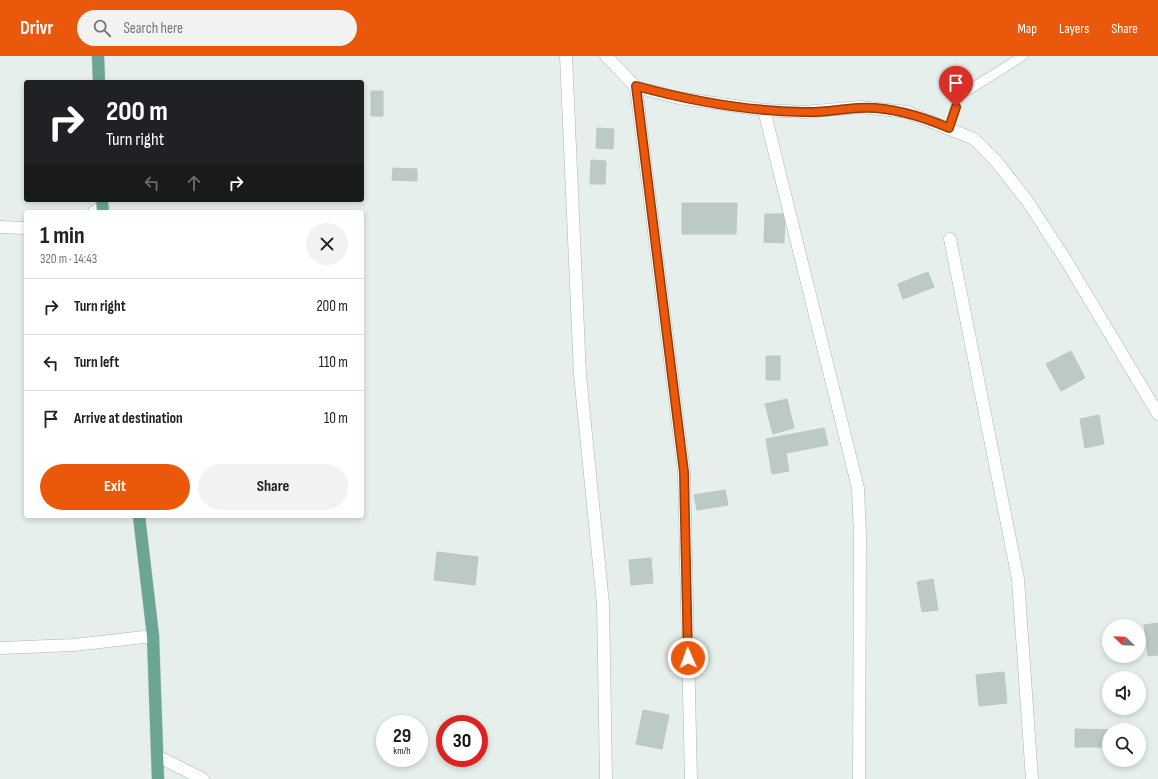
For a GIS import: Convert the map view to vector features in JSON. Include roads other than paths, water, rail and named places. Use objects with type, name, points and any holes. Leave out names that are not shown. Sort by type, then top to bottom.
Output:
[{"type":"main road","points":[[98,56],[99,80]]},
{"type":"main road","points":[[139,518],[153,636],[159,757],[158,779]]},
{"type":"street","points":[[566,56],[580,375],[603,604],[606,779]]},
{"type":"street","points":[[606,56],[636,86],[679,98],[764,110],[805,112],[860,107],[907,112],[974,138],[996,161],[1028,202],[1067,262],[1158,414]]},
{"type":"street","points":[[636,86],[684,472],[691,779]]},
{"type":"street","points":[[764,110],[858,488],[860,536],[859,779]]},
{"type":"street","points":[[0,227],[24,228]]},
{"type":"street","points":[[950,239],[1018,578],[1032,779]]},
{"type":"street","points":[[0,648],[74,645],[153,636]]},
{"type":"street","points":[[159,757],[203,779]]},
{"type":"lane","points":[[949,128],[959,96],[1023,56]]}]
